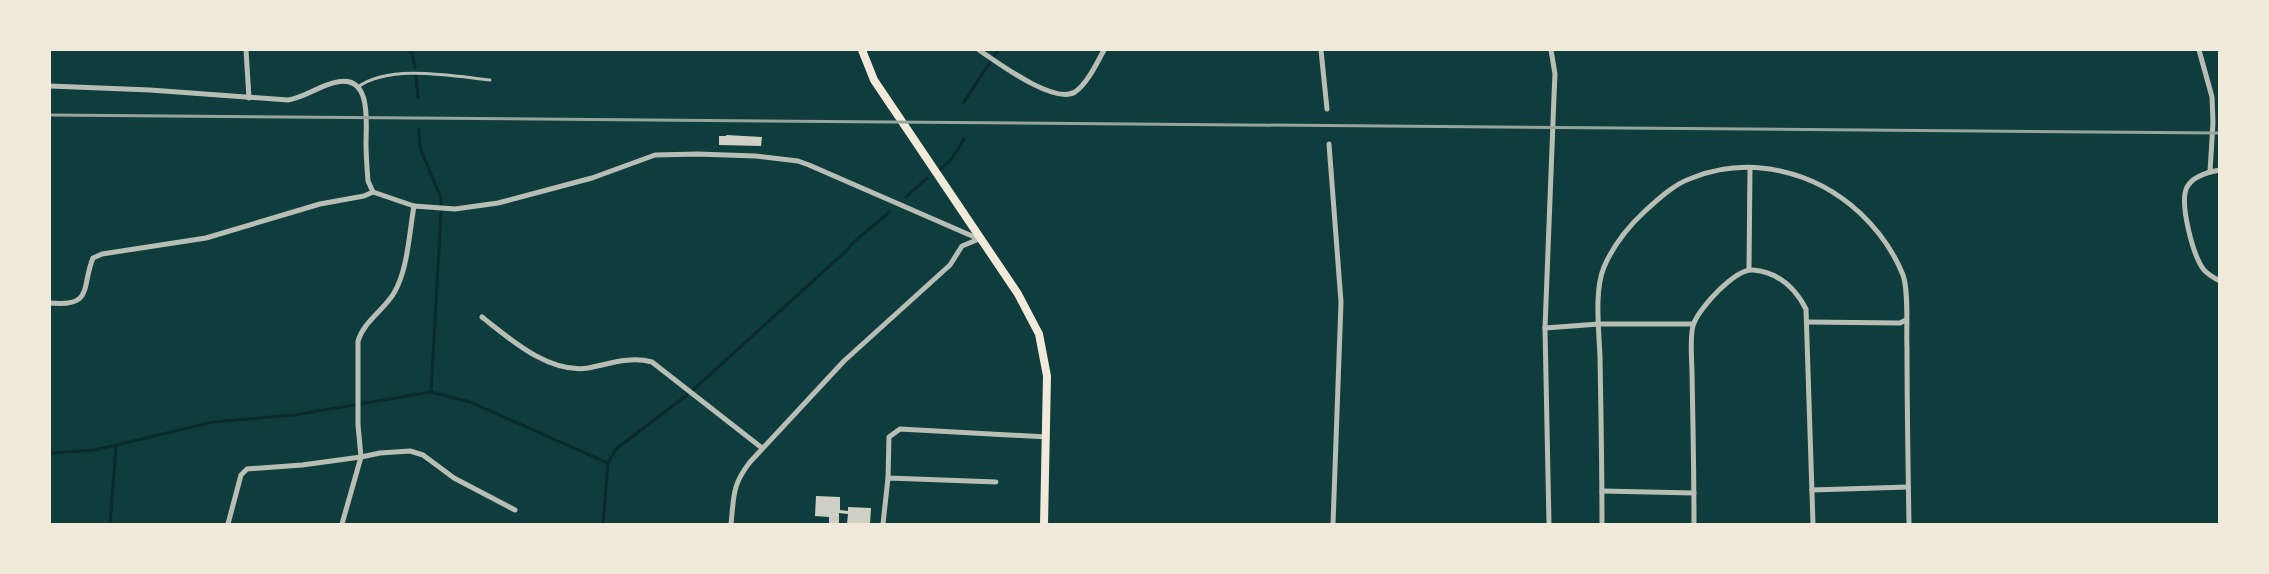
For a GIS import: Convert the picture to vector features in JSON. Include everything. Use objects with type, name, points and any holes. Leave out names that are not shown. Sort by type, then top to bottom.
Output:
[{"type":"main road","points":[[862,50],[874,80],[1018,294],[1039,334],[1047,376],[1044,525]]},
{"type":"street","points":[[246,50],[249,98]]},
{"type":"street","points":[[979,50],[1016,75],[1051,92],[1065,95],[1074,92],[1083,83],[1104,50]]},
{"type":"street","points":[[1321,50],[1327,109]]},
{"type":"street","points":[[1549,525],[1545,328],[1555,74],[1551,50]]},
{"type":"street","points":[[2199,50],[2212,97],[2210,172]]},
{"type":"street","points":[[50,86],[150,90],[288,100],[330,84],[342,81],[352,83],[358,87],[366,105],[368,181],[373,192]]},
{"type":"street","points":[[1329,144],[1341,302],[1333,525]]},
{"type":"street","points":[[50,303],[61,304],[79,300],[86,291],[89,268],[93,258],[102,254],[206,238],[320,204],[364,196],[373,192],[414,206],[455,209],[498,203],[592,178],[655,155],[756,156],[798,161],[979,239]]},
{"type":"street","points":[[1749,269],[1750,168]]},
{"type":"street","points":[[1602,525],[1599,324],[1600,285],[1604,267],[1616,245],[1635,220],[1659,197],[1690,178],[1721,170],[1750,168],[1787,171],[1810,179],[1843,197],[1877,229],[1892,250],[1904,278],[1909,525]]},
{"type":"street","points":[[2220,170],[2210,172],[2188,185],[2185,193],[2185,206],[2196,255],[2204,270],[2220,281]]},
{"type":"street","points":[[342,525],[361,458],[358,341],[360,333],[386,304],[401,280],[414,206]]},
{"type":"street","points":[[731,525],[739,477],[762,448],[844,361],[950,265],[962,246],[979,239]]},
{"type":"street","points":[[1694,525],[1693,324],[1713,297],[1730,280],[1749,269],[1774,275],[1791,287],[1806,309],[1813,525]]},
{"type":"street","points":[[482,317],[514,342],[564,367],[585,368],[632,359],[652,362],[762,448]]},
{"type":"street","points":[[1808,322],[1900,323],[1906,320]]},
{"type":"street","points":[[1545,328],[1599,324],[1693,324]]},
{"type":"street","points":[[883,525],[889,437],[900,429],[1047,437]]},
{"type":"street","points":[[228,525],[241,475],[247,469],[361,458],[380,453],[410,452],[423,455],[454,478],[516,510]]},
{"type":"street","points":[[888,478],[996,482]]},
{"type":"street","points":[[1812,490],[1908,487]]},
{"type":"street","points":[[1602,491],[1694,493]]},
{"type":"lane","points":[[358,87],[367,80],[420,72],[490,80]]},
{"type":"building","points":[[719,136],[762,137],[761,146],[719,145]]},
{"type":"building","points":[[816,496],[840,497],[840,510],[848,511],[848,507],[871,508],[870,524],[847,524],[848,514],[839,513],[839,524],[829,524],[829,517],[815,516]]},
{"type":"waterway","points":[[411,50],[415,67]]},
{"type":"waterway","points":[[964,102],[998,50]]},
{"type":"waterway","points":[[416,76],[418,98]]},
{"type":"waterway","points":[[419,129],[420,148],[441,198],[441,205]]},
{"type":"waterway","points":[[939,170],[951,160],[964,139]]},
{"type":"waterway","points":[[906,197],[927,178]]},
{"type":"waterway","points":[[693,390],[890,211]]},
{"type":"waterway","points":[[431,392],[441,212]]},
{"type":"waterway","points":[[50,453],[95,450],[213,422],[294,415],[431,392],[470,402],[608,463],[603,524]]},
{"type":"waterway","points":[[608,463],[616,449],[687,395]]},
{"type":"waterway","points":[[110,524],[116,446]]},
{"type":"railway","points":[[50,115],[2220,133]]}]
